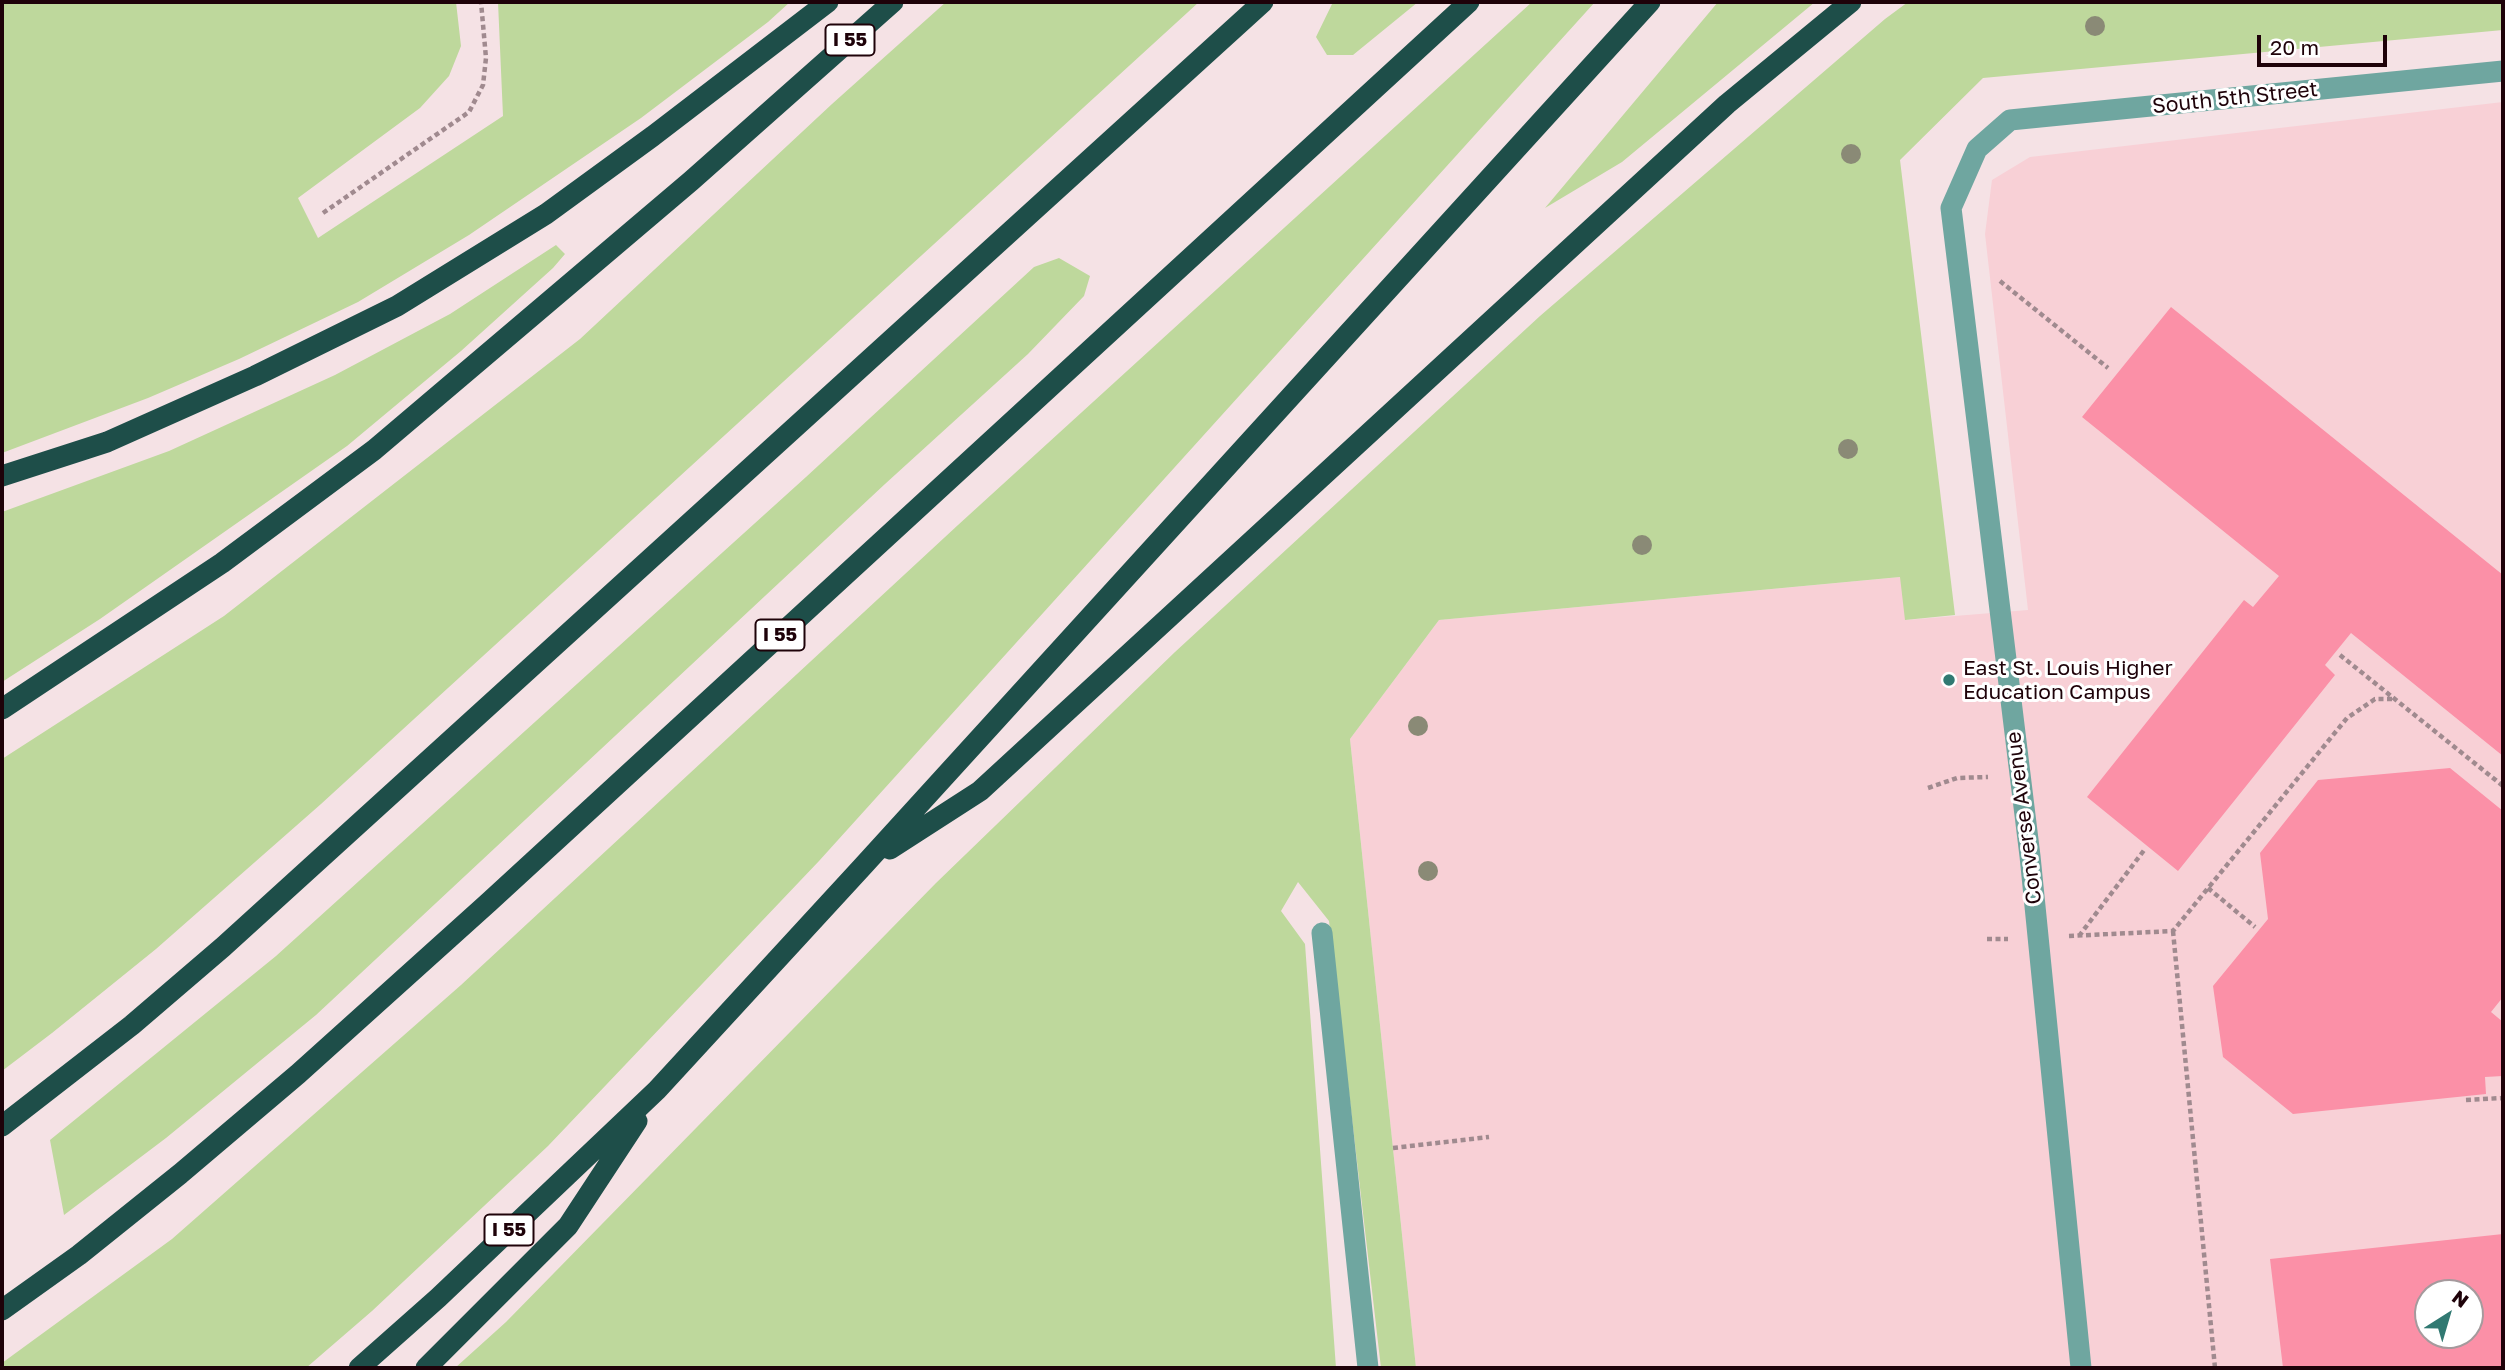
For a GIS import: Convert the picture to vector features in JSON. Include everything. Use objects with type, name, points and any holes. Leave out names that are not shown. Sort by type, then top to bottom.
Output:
[{"type":"highway","points":[[2,476],[107,442],[256,376],[397,306],[546,214],[828,2]]},
{"type":"highway","name":"I 55","points":[[2,709],[222,563],[374,450],[511,335],[893,2]]},
{"type":"highway","points":[[2,1126],[132,1025],[223,947],[1263,2]]},
{"type":"highway","name":"I 55","points":[[2,1310],[79,1255],[298,1074],[1469,2]]},
{"type":"highway","name":"I 55","points":[[359,1368],[438,1298],[657,1090],[1650,2]]},
{"type":"highway","points":[[864,865],[980,791],[1727,104],[1851,2]]},
{"type":"highway","points":[[426,1368],[568,1226],[657,1090]]},
{"type":"street","name":"South 5th Street","points":[[1977,149],[2010,120],[2503,71]]},
{"type":"street","name":"Converse Avenue","points":[[1977,149],[1951,208],[2038,938],[2081,1368]]},
{"type":"street","points":[[1322,933],[1368,1368]]},
{"type":"path","points":[[323,213],[469,112],[483,85],[486,58],[481,2]]},
{"type":"path","points":[[2000,281],[2108,368]]},
{"type":"path","points":[[2340,654],[2503,786]]},
{"type":"path","points":[[2215,1368],[2173,931],[2347,718],[2375,699],[2395,699]]},
{"type":"path","points":[[2079,936],[2145,849]]},
{"type":"path","points":[[2208,888],[2255,927]]},
{"type":"path","points":[[1987,939],[2173,931]]},
{"type":"path","points":[[2466,1100],[2503,1098]]},
{"type":"path","points":[[1392,1149],[1489,1137]]},
{"type":"shaded area","name":"East St. Louis Higher Education Campus","points":[[2503,102],[2503,1368],[1416,1368],[1350,739],[1439,620],[1901,577],[1906,620],[2028,610],[1985,234],[1992,180],[2030,157]]},
{"type":"green space","points":[[2,2],[456,2],[461,46],[449,76],[420,108],[298,198],[318,238],[503,116],[498,2],[790,2],[768,22],[641,118],[469,235],[358,302],[239,359],[148,398],[2,453]]},
{"type":"green space","points":[[946,2],[1199,2],[321,804],[156,949],[2,1071],[2,759],[224,616],[580,339],[832,104]]},
{"type":"green space","points":[[1333,2],[1418,2],[1353,55],[1327,55],[1316,37]]},
{"type":"green space","points":[[1532,2],[1595,2],[819,861],[548,1146],[372,1311],[306,1368],[2,1368],[2,1363],[172,1239],[461,985],[958,525]]},
{"type":"green space","points":[[1718,2],[1815,2],[1622,162],[1545,208]]},
{"type":"green space","points":[[1908,2],[2503,2],[2503,30],[1983,78],[1900,160],[1955,615],[1905,620],[1900,577],[1439,620],[1350,739],[1416,1368],[1381,1368],[1329,921],[1298,882],[1281,911],[1305,944],[1336,1368],[455,1368],[506,1322],[936,883],[1175,652],[1540,316]]},
{"type":"green space","points":[[556,245],[565,254],[553,268],[461,351],[347,446],[100,619],[2,682],[2,512],[169,451],[335,375],[450,314]]},
{"type":"green space","points":[[1059,258],[1090,276],[1084,296],[1028,354],[316,1015],[166,1138],[64,1215],[50,1140],[276,956],[1034,267]]},
{"type":"building","points":[[2171,307],[2503,575],[2503,756],[2351,633],[2325,665],[2335,675],[2178,871],[2087,797],[2244,600],[2253,607],[2279,576],[2082,417]]},
{"type":"building","points":[[2450,768],[2503,811],[2503,997],[2491,1012],[2503,1022],[2503,1076],[2485,1077],[2486,1094],[2293,1114],[2223,1057],[2213,986],[2268,919],[2260,853],[2318,780]]},
{"type":"building","points":[[2503,1234],[2503,1368],[2283,1368],[2270,1259]]},
{"type":"place","name":"East St. Louis Higher Education Campus","points":[[1949,680]]}]
